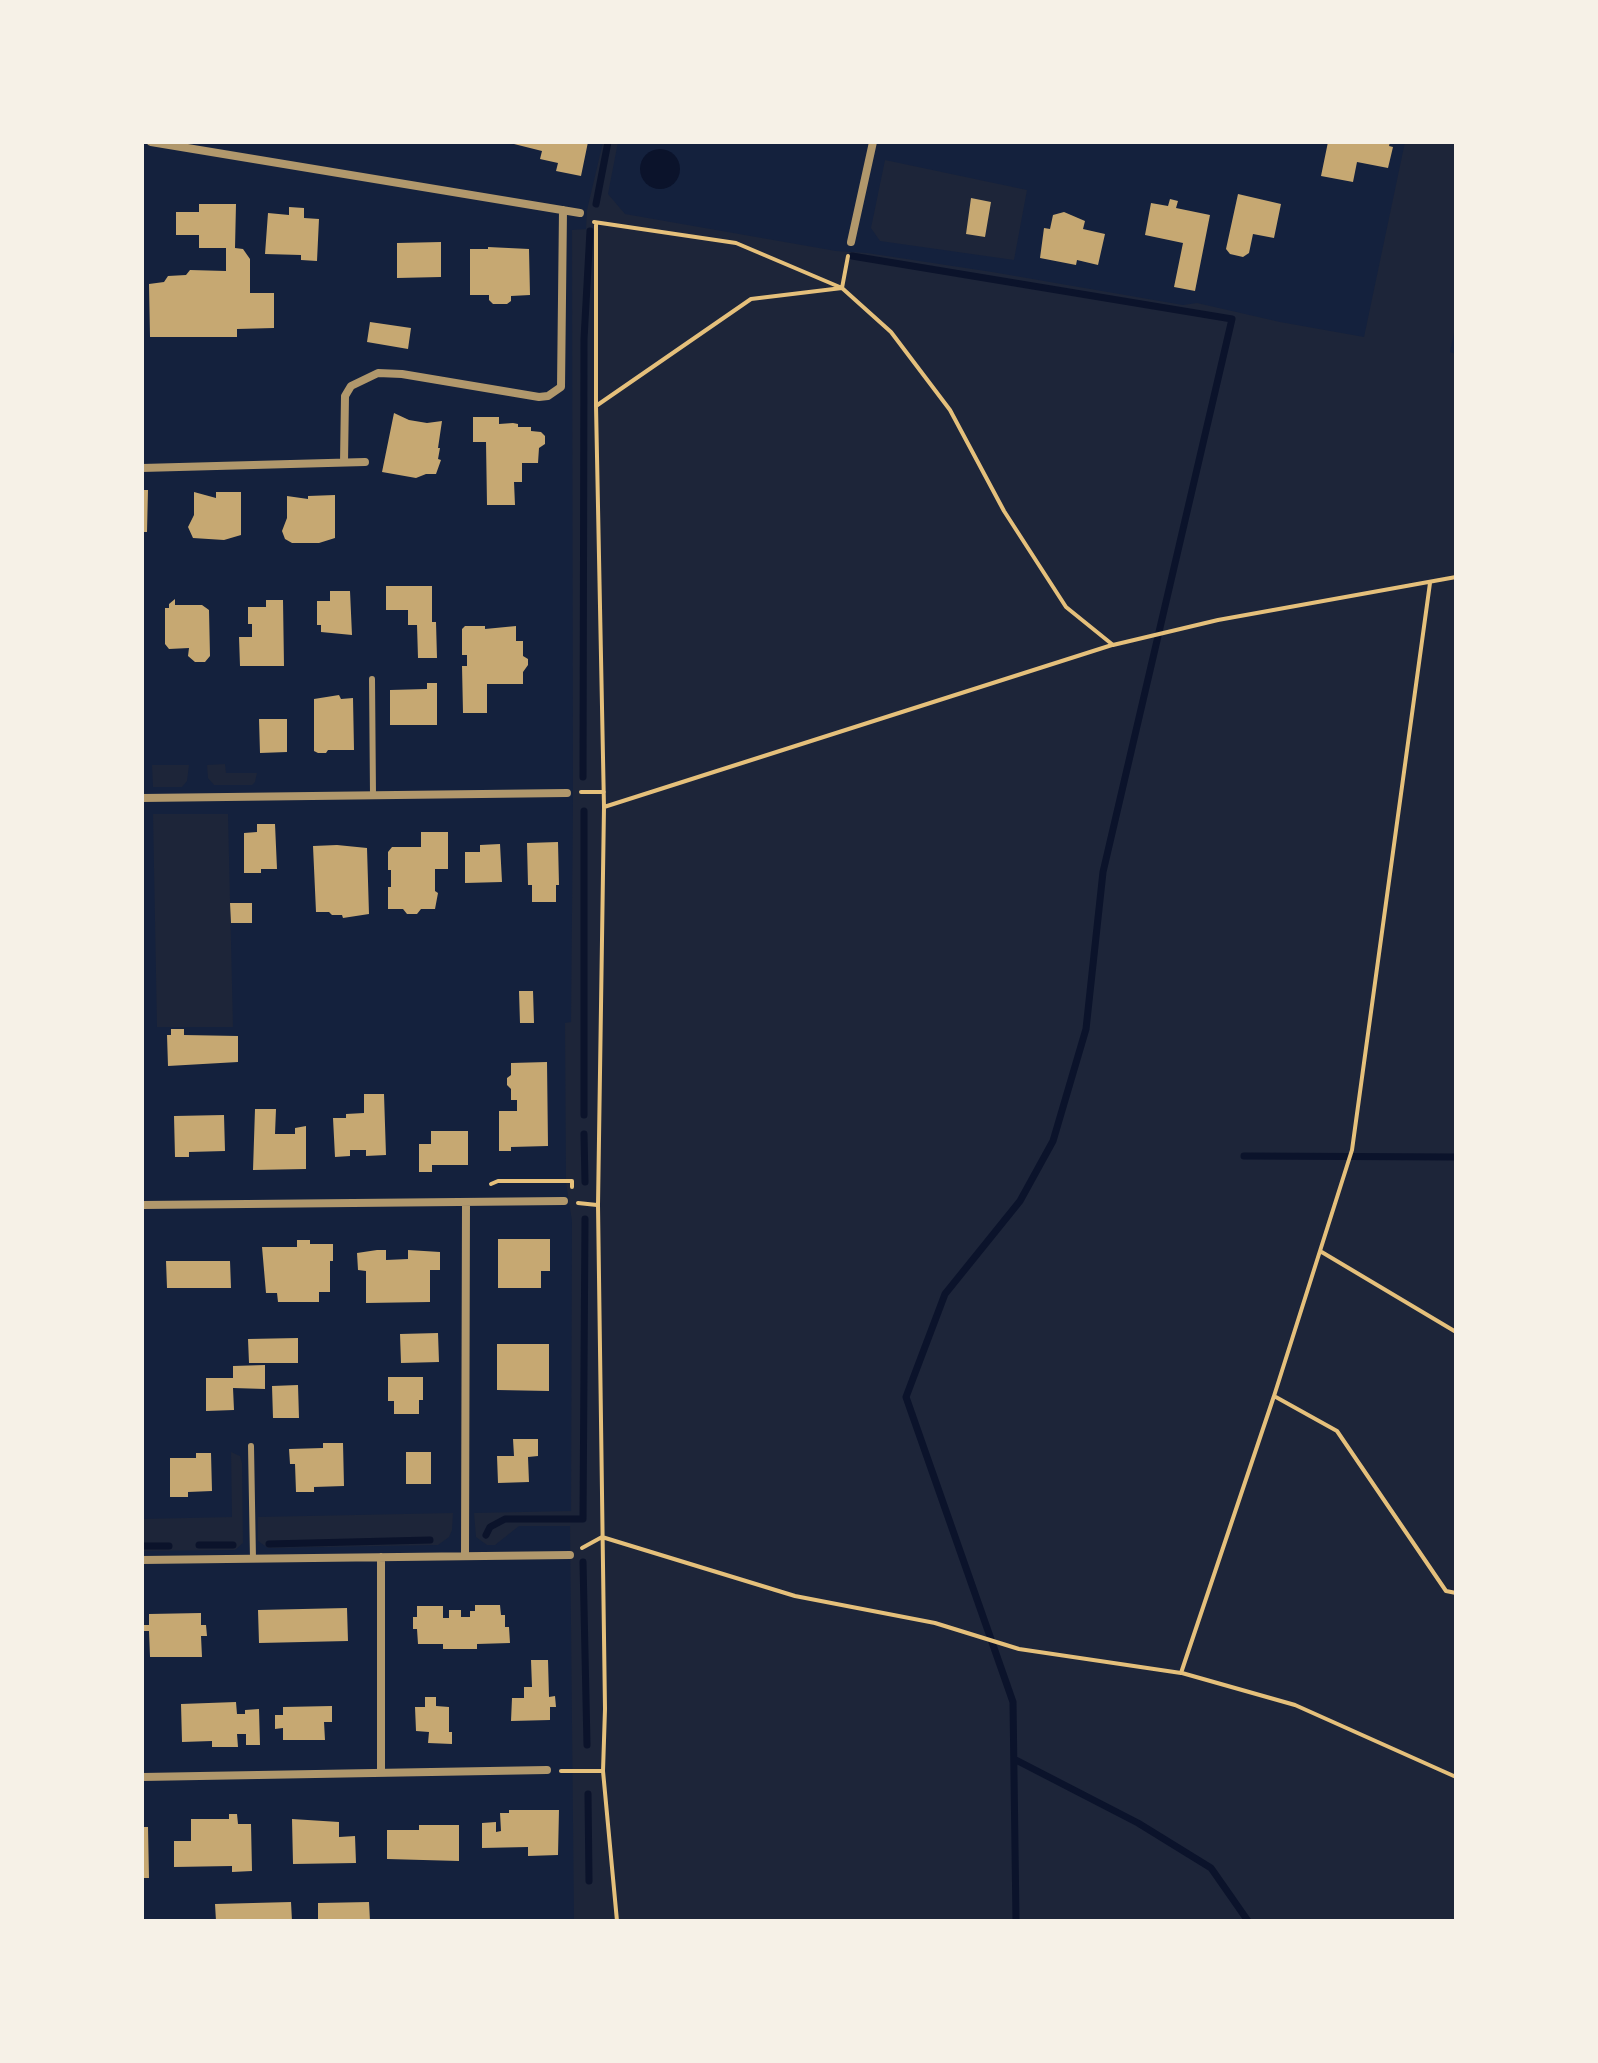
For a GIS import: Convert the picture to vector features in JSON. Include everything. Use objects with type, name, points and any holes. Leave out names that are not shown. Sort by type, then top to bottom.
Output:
[{"type":"street","points":[[151,142],[580,213]]},
{"type":"street","points":[[851,242],[873,142]]},
{"type":"street","points":[[344,462],[345,396],[351,386],[378,373],[402,374],[539,397],[548,396],[561,387],[563,210]]},
{"type":"street","points":[[142,468],[365,462]]},
{"type":"street","points":[[142,798],[567,793]]},
{"type":"street","points":[[142,1205],[564,1201]]},
{"type":"street","points":[[465,1556],[466,1202]]},
{"type":"street","points":[[142,1560],[570,1555]]},
{"type":"street","points":[[381,1557],[381,1773]]},
{"type":"street","points":[[142,1777],[547,1770]]},
{"type":"lane","points":[[372,679],[373,795]]},
{"type":"lane","points":[[251,1446],[253,1559]]},
{"type":"path","points":[[580,213],[582,218],[596,223],[736,243],[842,288],[891,332],[950,410],[1004,511],[1066,607],[1113,645]]},
{"type":"path","points":[[596,223],[596,406],[604,807],[598,1205],[605,1709],[603,1771],[617,1921]]},
{"type":"path","points":[[842,288],[851,242]]},
{"type":"path","points":[[596,406],[751,299],[842,288]]},
{"type":"path","points":[[604,807],[1113,645],[1218,620],[1456,577]]},
{"type":"path","points":[[1181,1673],[1352,1150],[1430,583]]},
{"type":"path","points":[[1320,1251],[1456,1332]]},
{"type":"path","points":[[1274,1396],[1337,1431],[1446,1591],[1456,1593]]},
{"type":"path","points":[[570,1555],[602,1537],[795,1596],[935,1623],[1019,1649],[1181,1673],[1295,1705],[1456,1777]]},
{"type":"path","points":[[547,1770],[603,1771]]},
{"type":"shaded area","points":[[603,142],[618,142],[608,194],[625,214],[836,251],[992,272],[1183,305],[1197,303],[1364,337],[1405,142],[1456,142],[1456,324],[1450,352],[1456,354],[1456,1921],[574,1921],[570,1526],[519,1526],[495,1545],[487,1545],[476,1537],[474,1513],[571,1511],[572,1221],[566,1183],[565,1023],[571,1022],[573,804],[572,230],[586,229],[587,210]]},
{"type":"shaded area","points":[[660,149],[674,155],[680,169],[674,183],[660,189],[646,183],[640,169],[646,155]]},
{"type":"shaded area","points":[[885,160],[1027,190],[1014,260],[880,241],[871,228]]},
{"type":"shaded area","points":[[225,764],[226,773],[257,773],[255,782],[252,785],[214,785],[208,778],[207,765]]},
{"type":"shaded area","points":[[152,765],[189,765],[187,781],[182,787],[153,787]]},
{"type":"shaded area","points":[[153,814],[228,814],[233,1027],[157,1027]]},
{"type":"shaded area","points":[[231,1452],[240,1456],[242,1463],[243,1543],[235,1550],[142,1551],[142,1519],[232,1517]]},
{"type":"shaded area","points":[[453,1513],[449,1537],[438,1545],[268,1548],[258,1541],[258,1517]]},
{"type":"building","points":[[506,142],[588,142],[581,176],[556,171],[558,163],[540,159],[542,151]]},
{"type":"building","points":[[1328,142],[1390,142],[1389,146],[1393,147],[1388,168],[1357,162],[1353,182],[1321,176]]},
{"type":"building","points":[[1238,194],[1281,204],[1274,238],[1253,234],[1249,253],[1243,257],[1230,254],[1226,249]]},
{"type":"building","points":[[971,198],[991,202],[985,237],[966,234]]},
{"type":"building","points":[[1170,199],[1178,201],[1176,208],[1210,215],[1195,291],[1174,287],[1183,243],[1145,235],[1151,203],[1168,206]]},
{"type":"building","points":[[199,204],[236,204],[235,248],[243,249],[250,259],[250,293],[274,293],[274,328],[237,329],[237,337],[150,337],[149,284],[164,282],[168,276],[186,275],[190,270],[226,271],[226,248],[199,248],[199,235],[176,235],[176,212],[199,212]]},
{"type":"building","points":[[289,207],[304,208],[304,218],[319,219],[317,261],[301,260],[301,255],[265,254],[268,213],[289,215]]},
{"type":"building","points":[[1064,212],[1085,221],[1083,229],[1105,234],[1098,265],[1077,260],[1076,265],[1040,258],[1044,228],[1050,229],[1053,215]]},
{"type":"building","points":[[441,242],[441,277],[397,278],[397,243]]},
{"type":"building","points":[[470,249],[529,249],[530,295],[511,296],[507,304],[493,304],[489,295],[470,295]]},
{"type":"building","points":[[370,322],[411,328],[408,349],[367,342]]},
{"type":"building","points":[[394,413],[427,423],[442,421],[438,448],[438,459],[441,460],[436,474],[416,478],[382,472]]},
{"type":"building","points":[[473,417],[499,417],[499,424],[531,427],[531,431],[541,432],[545,436],[545,444],[539,448],[538,463],[522,463],[522,482],[514,482],[515,505],[487,505],[486,442],[473,442]]},
{"type":"building","points":[[142,490],[148,490],[147,532],[142,532]]},
{"type":"building","points":[[194,492],[216,498],[216,492],[241,492],[241,535],[224,540],[193,538],[188,527],[194,515]]},
{"type":"building","points":[[335,495],[335,538],[319,543],[292,543],[285,539],[282,531],[287,518],[287,496],[308,499],[308,496]]},
{"type":"building","points":[[386,586],[432,586],[432,622],[436,622],[437,658],[418,658],[417,625],[408,625],[408,610],[386,610]]},
{"type":"building","points":[[330,591],[350,591],[352,635],[321,632],[321,625],[317,625],[317,601],[330,601]]},
{"type":"building","points":[[175,599],[175,605],[202,605],[209,610],[210,656],[205,662],[195,662],[188,656],[189,648],[169,649],[165,644],[165,608],[169,608]]},
{"type":"building","points":[[266,600],[283,600],[284,666],[240,666],[239,637],[252,637],[248,607],[266,607]]},
{"type":"building","points":[[465,626],[485,626],[485,629],[516,626],[516,641],[523,641],[523,656],[528,659],[523,684],[487,684],[487,713],[463,713],[462,666],[467,666],[467,655],[462,655],[462,629]]},
{"type":"building","points":[[427,683],[437,683],[437,725],[390,725],[390,690],[427,689]]},
{"type":"building","points":[[339,695],[341,699],[353,698],[354,750],[318,753],[314,751],[314,699]]},
{"type":"building","points":[[259,719],[287,719],[287,752],[260,753]]},
{"type":"building","points":[[257,824],[275,824],[277,869],[244,873],[244,833],[257,832]]},
{"type":"building","points":[[421,832],[448,832],[448,869],[435,869],[435,891],[438,893],[435,909],[421,909],[417,914],[407,914],[403,909],[388,909],[391,870],[388,870],[388,852],[392,847],[421,847]]},
{"type":"building","points":[[558,842],[559,885],[556,885],[556,902],[532,902],[532,885],[528,885],[527,843]]},
{"type":"building","points":[[500,844],[502,882],[465,883],[465,852],[480,852],[480,845]]},
{"type":"building","points":[[313,846],[367,848],[369,914],[343,918],[329,912],[316,912]]},
{"type":"building","points":[[230,903],[252,903],[252,923],[231,923]]},
{"type":"building","points":[[519,991],[533,991],[534,1023],[520,1023]]},
{"type":"building","points":[[171,1029],[184,1029],[184,1035],[238,1036],[238,1062],[168,1066],[167,1035],[171,1035]]},
{"type":"building","points":[[547,1062],[548,1146],[511,1147],[511,1151],[499,1151],[499,1111],[517,1111],[517,1100],[511,1100],[511,1089],[507,1085],[511,1063]]},
{"type":"building","points":[[364,1094],[384,1094],[386,1155],[366,1156],[366,1150],[350,1150],[350,1156],[335,1157],[333,1118],[364,1113]]},
{"type":"building","points":[[255,1109],[276,1109],[275,1134],[295,1134],[295,1128],[306,1126],[306,1169],[253,1170]]},
{"type":"building","points":[[224,1115],[225,1151],[189,1152],[189,1157],[175,1157],[174,1116]]},
{"type":"building","points":[[431,1131],[468,1131],[468,1165],[432,1165],[432,1172],[419,1172],[419,1144],[431,1144]]},
{"type":"building","points":[[498,1239],[550,1239],[550,1271],[541,1271],[541,1288],[498,1288]]},
{"type":"building","points":[[297,1240],[310,1240],[310,1244],[333,1244],[330,1292],[319,1292],[319,1302],[278,1302],[277,1293],[266,1293],[262,1247],[297,1247]]},
{"type":"building","points":[[386,1250],[386,1260],[408,1259],[408,1250],[440,1252],[440,1270],[430,1270],[430,1302],[366,1303],[366,1271],[358,1270],[357,1253]]},
{"type":"building","points":[[166,1261],[230,1261],[231,1288],[167,1288]]},
{"type":"building","points":[[438,1333],[439,1362],[401,1363],[400,1334]]},
{"type":"building","points":[[298,1338],[298,1363],[249,1363],[248,1339]]},
{"type":"building","points":[[497,1344],[549,1344],[549,1391],[497,1390]]},
{"type":"building","points":[[265,1365],[265,1389],[233,1388],[234,1410],[206,1411],[206,1378],[233,1378],[233,1366]]},
{"type":"building","points":[[388,1377],[423,1377],[423,1400],[419,1400],[419,1414],[394,1414],[394,1401],[388,1401]]},
{"type":"building","points":[[298,1385],[299,1418],[273,1418],[272,1386]]},
{"type":"building","points":[[513,1439],[538,1439],[538,1456],[528,1457],[529,1482],[498,1483],[497,1456],[514,1456]]},
{"type":"building","points":[[323,1443],[343,1443],[344,1486],[314,1487],[314,1492],[296,1492],[295,1464],[290,1464],[289,1449],[323,1448]]},
{"type":"building","points":[[406,1452],[431,1452],[431,1484],[406,1484]]},
{"type":"building","points":[[196,1453],[211,1453],[212,1491],[188,1492],[188,1497],[170,1497],[170,1458],[196,1458]]},
{"type":"building","points":[[475,1605],[500,1605],[501,1615],[505,1615],[505,1627],[509,1627],[510,1643],[477,1644],[477,1649],[443,1649],[443,1644],[418,1644],[417,1629],[413,1629],[417,1606],[443,1606],[443,1618],[449,1618],[449,1610],[461,1610],[461,1617],[470,1617]]},
{"type":"building","points":[[347,1608],[348,1641],[259,1643],[258,1610]]},
{"type":"building","points":[[201,1613],[201,1625],[206,1625],[207,1636],[201,1636],[202,1657],[150,1657],[149,1631],[143,1631],[143,1625],[149,1625],[149,1614]]},
{"type":"building","points":[[531,1660],[548,1660],[549,1697],[555,1696],[556,1707],[550,1707],[550,1720],[511,1721],[512,1698],[524,1698],[524,1687],[532,1687]]},
{"type":"building","points":[[425,1697],[436,1697],[436,1706],[449,1707],[452,1744],[428,1743],[429,1732],[416,1731],[415,1707],[425,1707]]},
{"type":"building","points":[[236,1702],[237,1714],[259,1709],[260,1745],[246,1745],[246,1734],[237,1734],[238,1747],[212,1747],[212,1741],[182,1742],[181,1704]]},
{"type":"building","points":[[332,1706],[332,1722],[324,1722],[325,1740],[283,1740],[283,1728],[275,1729],[275,1715],[283,1715],[283,1707]]},
{"type":"building","points":[[509,1810],[559,1810],[558,1855],[528,1856],[528,1847],[482,1848],[482,1823],[496,1822],[496,1832],[501,1831],[500,1813],[509,1813]]},
{"type":"building","points":[[229,1814],[237,1814],[238,1824],[251,1824],[252,1871],[232,1872],[232,1866],[174,1867],[174,1841],[191,1841],[191,1819],[229,1819]]},
{"type":"building","points":[[292,1819],[339,1822],[339,1837],[355,1836],[356,1863],[293,1864]]},
{"type":"building","points":[[419,1825],[459,1825],[459,1861],[387,1859],[387,1830],[419,1830]]},
{"type":"building","points":[[142,1827],[148,1827],[149,1878],[142,1878]]},
{"type":"building","points":[[291,1902],[292,1921],[216,1921],[215,1904]]},
{"type":"building","points":[[369,1902],[370,1921],[318,1921],[318,1903]]},
{"type":"waterway","points":[[596,204],[608,142]]},
{"type":"waterway","points":[[583,777],[584,339],[590,231]]},
{"type":"waterway","points":[[852,256],[1232,319],[1103,872],[1086,1029],[1053,1141],[1020,1201],[945,1294],[906,1397],[1013,1702],[1016,1921]]},
{"type":"waterway","points":[[584,811],[584,1115]]},
{"type":"waterway","points":[[584,1134],[585,1182]]},
{"type":"waterway","points":[[1244,1156],[1456,1157]]},
{"type":"waterway","points":[[486,1535],[490,1527],[505,1519],[583,1519],[585,1219]]},
{"type":"waterway","points":[[269,1544],[430,1540]]},
{"type":"waterway","points":[[199,1545],[233,1545]]},
{"type":"waterway","points":[[142,1546],[169,1546]]},
{"type":"waterway","points":[[583,1562],[587,1745]]},
{"type":"waterway","points":[[1014,1759],[1138,1823],[1211,1868],[1248,1921]]},
{"type":"waterway","points":[[588,1794],[589,1881]]}]
